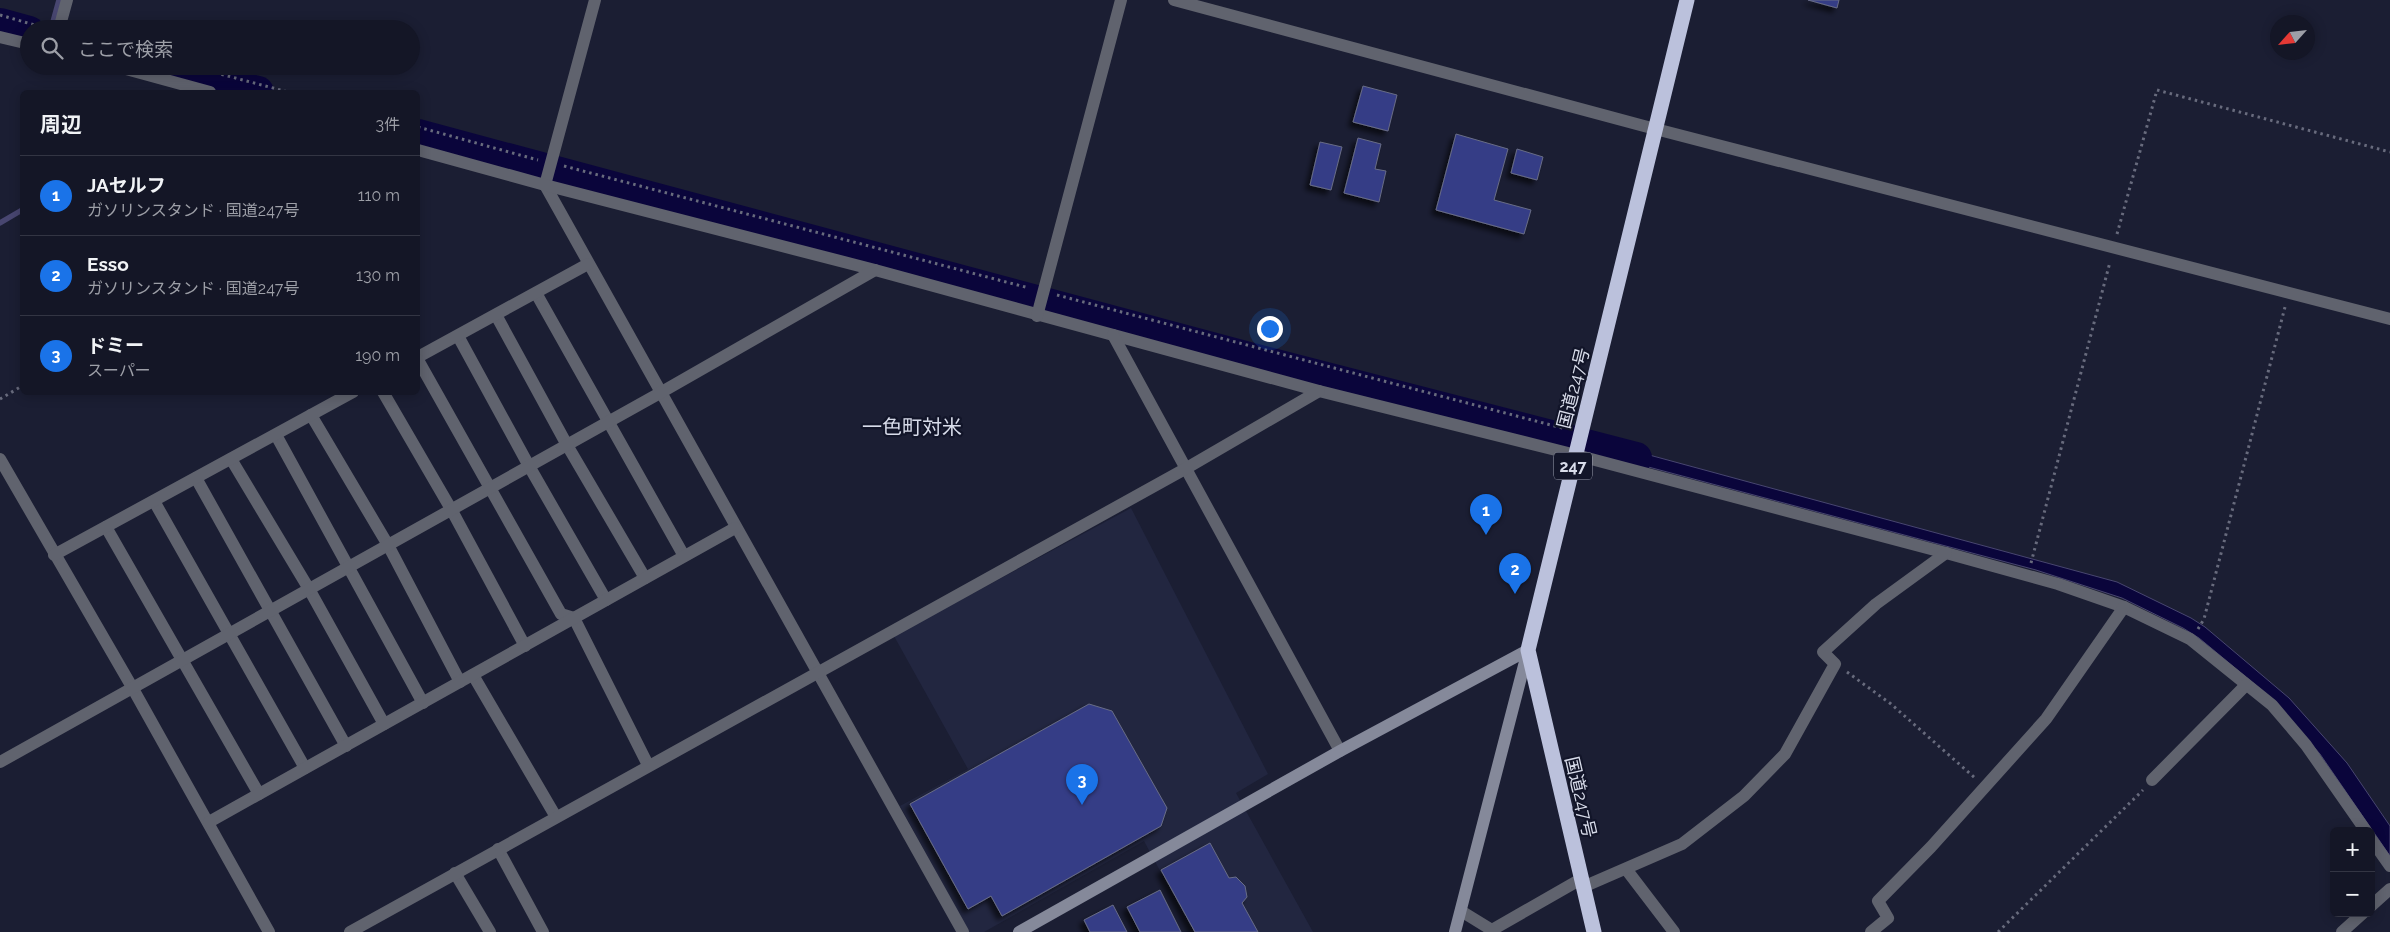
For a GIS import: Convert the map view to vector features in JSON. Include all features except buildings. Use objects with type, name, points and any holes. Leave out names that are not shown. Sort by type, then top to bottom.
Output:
[{"type":"highway","name":"国道247号","points":[[1594,932],[1528,650],[1687,0]]},
{"type":"street","points":[[61,20],[67,0]]},
{"type":"street","points":[[595,0],[548,162],[545,185],[735,528],[964,932]]},
{"type":"street","points":[[1037,316],[1045,292],[1121,0]]},
{"type":"street","points":[[1174,0],[1655,129],[2390,319]]},
{"type":"street","points":[[1,38],[20,42]]},
{"type":"street","points":[[148,75],[203,90]]},
{"type":"street","points":[[420,151],[545,185],[874,270],[1037,316],[1319,391],[1946,553],[2027,576],[2124,607],[2190,639],[2272,705],[2306,745],[2363,827]]},
{"type":"street","points":[[420,358],[588,264]]},
{"type":"street","points":[[0,762],[660,393],[874,270]]},
{"type":"street","points":[[536,293],[684,556]]},
{"type":"street","points":[[496,315],[567,445],[645,578]]},
{"type":"street","points":[[1113,335],[1340,751]]},
{"type":"street","points":[[458,336],[528,466],[606,600]]},
{"type":"street","points":[[420,363],[561,614],[574,618],[648,765]]},
{"type":"street","points":[[350,932],[648,765],[1185,470],[1319,391]]},
{"type":"street","points":[[54,555],[348,395]]},
{"type":"street","points":[[385,395],[451,509],[525,646]]},
{"type":"street","points":[[311,415],[388,545],[460,682]]},
{"type":"street","points":[[276,434],[422,703]]},
{"type":"street","points":[[0,459],[209,822],[269,932]]},
{"type":"street","points":[[231,459],[309,589],[384,724]]},
{"type":"street","points":[[196,478],[346,746]]},
{"type":"street","points":[[154,501],[305,768]]},
{"type":"street","points":[[106,527],[259,794]]},
{"type":"street","points":[[209,822],[735,528]]},
{"type":"street","points":[[1461,911],[1492,930],[1582,883],[1626,869],[1682,844],[1744,796],[1785,754],[1835,664],[1823,652],[1876,604],[1946,553]]},
{"type":"street","points":[[1871,932],[1888,918],[1878,901],[2046,719],[2124,607]]},
{"type":"street","points":[[1019,932],[1340,751],[1528,650]]},
{"type":"street","points":[[1455,932],[1528,650]]},
{"type":"street","points":[[473,675],[556,817]]},
{"type":"street","points":[[2152,780],[2246,685]]},
{"type":"street","points":[[2375,845],[2390,866]]},
{"type":"street","points":[[498,849],[543,932]]},
{"type":"street","points":[[1626,869],[1674,932]]},
{"type":"street","points":[[456,873],[490,932]]},
{"type":"street","points":[[2375,903],[2390,890]]},
{"type":"street","points":[[2342,932],[2359,917]]},
{"type":"path","points":[[0,15],[20,20]]},
{"type":"path","points":[[224,75],[280,90]]},
{"type":"path","points":[[2027,576],[2157,90],[2390,152]]},
{"type":"path","points":[[420,128],[1581,433]]},
{"type":"path","points":[[2190,639],[2204,619],[2289,292]]},
{"type":"path","points":[[0,399],[20,387]]},
{"type":"path","points":[[1835,664],[1891,704],[1985,786]]},
{"type":"path","points":[[1998,932],[2152,780]]},
{"type":"shaded area","points":[[1594,440],[2117,582],[2191,618],[2205,627],[2289,698],[2347,763],[2390,826],[2390,856],[2375,834],[2375,827],[2370,827],[2320,754],[2270,697],[2199,638],[2183,628],[2122,598],[2036,570],[1592,452]]},
{"type":"shaded area","points":[[1131,508],[1268,774],[1236,793],[1313,932],[1193,932],[1144,841],[984,932],[969,932],[900,806],[968,769],[894,636]]},
{"type":"waterway","points":[[53,20],[59,0]]},
{"type":"waterway","points":[[0,24],[20,30]]},
{"type":"waterway","points":[[193,75],[250,90]]},
{"type":"waterway","points":[[239,90],[243,88]]},
{"type":"waterway","points":[[420,136],[1260,361],[1636,458]]},
{"type":"waterway","points":[[0,223],[20,211]]},
{"type":"place","name":"JAセルフ","points":[[1486,535]]},
{"type":"place","name":"Esso","points":[[1515,594]]},
{"type":"place","name":"ドミー","points":[[1082,805]]},
{"type":"district","name":"一色町対米","points":[[912,427]]}]
